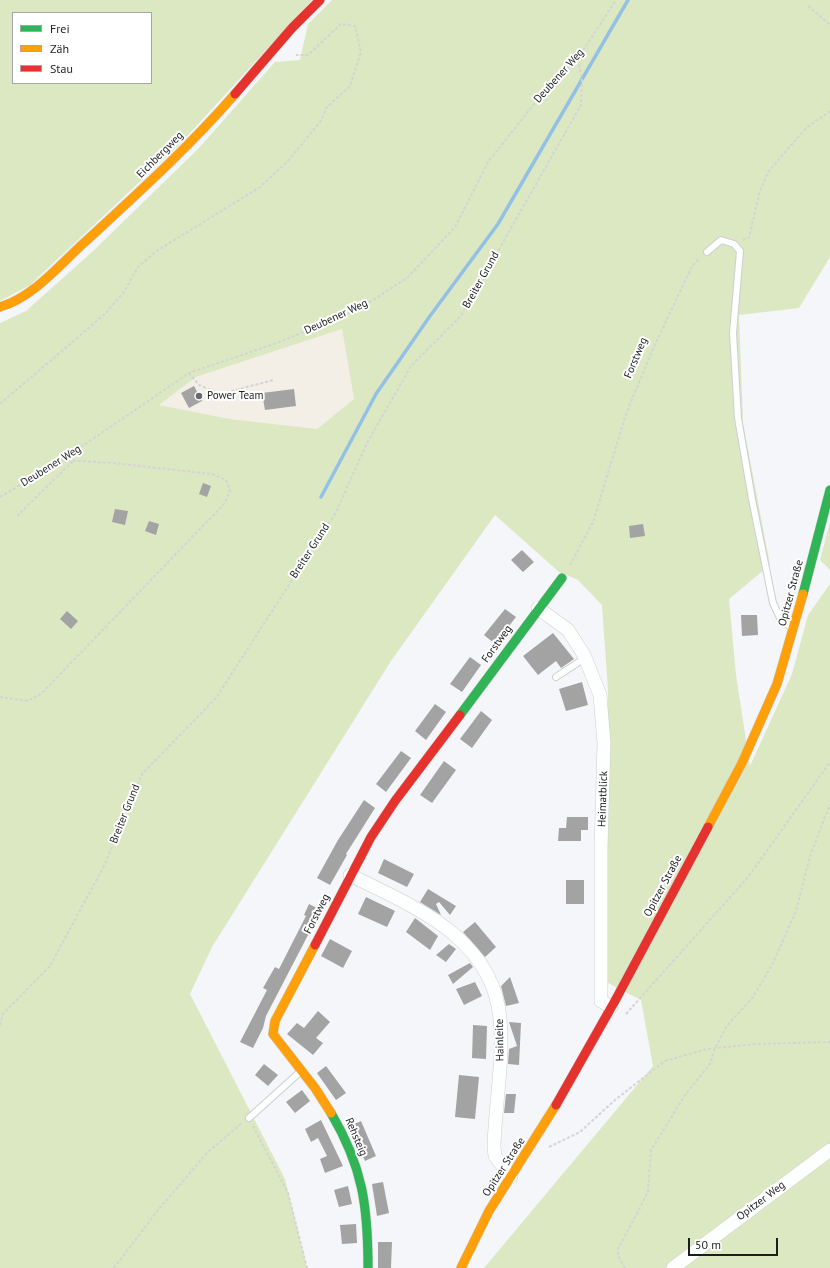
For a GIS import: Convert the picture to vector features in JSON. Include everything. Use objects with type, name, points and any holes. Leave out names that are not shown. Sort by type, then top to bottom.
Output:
[{"type":"street","name":"Eichbergweg","points":[[0,307],[14,303],[39,284],[161,172],[223,108],[292,28],[320,0]]},
{"type":"street","name":"Opitzer Straße","points":[[461,1268],[489,1211],[531,1147],[612,1007],[742,763],[777,684],[794,628],[830,490]]},
{"type":"street","name":"Forstweg","points":[[273,1034],[275,1021],[371,837],[395,801],[538,608],[562,578]]},
{"type":"street","name":"Heimatblick","points":[[538,608],[568,630],[585,658],[600,695],[604,743],[601,848],[601,1001],[612,1007]]},
{"type":"street","name":"Hainleite","points":[[350,875],[436,919],[456,936],[476,957],[493,985],[500,1019],[500,1073],[494,1147],[495,1156],[511,1177]]},
{"type":"street","name":"Rehsteig","points":[[273,1034],[328,1105],[340,1125],[363,1190],[367,1224],[368,1268]]},
{"type":"street","name":"Opitzer Weg","points":[[673,1268],[830,1150]]},
{"type":"lane","points":[[707,252],[721,240],[739,247],[741,257],[735,298],[733,333],[738,418],[752,499],[773,603],[781,620],[794,628]]},
{"type":"lane","points":[[556,677],[585,658]]},
{"type":"lane","points":[[249,1118],[302,1070]]},
{"type":"path","name":"Deubener Weg","points":[[0,497],[62,460],[189,373],[277,343],[359,309],[407,278],[455,227],[488,162],[535,103],[561,74],[578,58],[616,0]]},
{"type":"path","points":[[808,6],[830,26]]},
{"type":"path","points":[[0,404],[106,312],[124,292],[138,267],[155,252],[260,187],[288,161],[320,122],[326,107],[350,86],[361,52],[355,26],[341,24],[308,56],[296,55]]},
{"type":"path","name":"Breiter Grund","points":[[0,1025],[3,1014],[50,966],[104,866],[142,774],[216,698],[336,512],[367,443],[411,366],[461,316],[581,105],[582,80],[578,58]]},
{"type":"path","points":[[734,244],[749,238],[759,194],[768,172],[806,128],[830,111]]},
{"type":"path","name":"Forstweg","points":[[562,578],[578,553],[593,522],[626,414],[672,307],[692,266],[707,252]]},
{"type":"path","points":[[189,373],[199,385],[220,394],[274,380]]},
{"type":"path","points":[[0,697],[28,701],[42,693],[225,503],[230,490],[226,480],[212,474],[62,460]]},
{"type":"path","points":[[17,516],[74,460]]},
{"type":"path","points":[[623,1018],[749,876],[830,762]]},
{"type":"path","points":[[625,1268],[618,1256],[618,1249],[648,1191],[651,1150],[674,1112],[710,1064],[715,1048],[727,1026],[752,997],[773,963],[796,911],[810,856],[830,804]]},
{"type":"path","points":[[531,1147],[549,1147],[580,1132],[615,1100],[665,1061],[715,1048],[755,1044],[830,1042]]},
{"type":"path","points":[[114,1268],[158,1210],[208,1152],[249,1118],[288,1193],[307,1268]]},
{"type":"shaded area","points":[[342,329],[354,399],[317,429],[230,419],[159,405],[196,377]]},
{"type":"green space","points":[[0,0],[312,0],[179,145],[30,285],[0,301]]},
{"type":"green space","points":[[332,0],[830,0],[830,257],[799,308],[739,315],[743,423],[770,565],[729,599],[736,675],[750,766],[792,674],[808,615],[830,584],[830,1268],[484,1268],[653,1066],[641,1000],[606,982],[605,851],[608,690],[602,605],[578,580],[559,572],[495,515],[391,661],[212,947],[190,994],[285,1179],[307,1268],[0,1268],[0,323],[26,311],[92,252],[198,149],[275,62],[300,60],[308,24]],"holes":[[[342,329],[354,399],[317,429],[230,419],[159,405],[196,377]]]},
{"type":"green space","points":[[830,522],[830,570],[820,560]]},
{"type":"building","points":[[194,386],[202,401],[189,408],[181,393]]},
{"type":"building","points":[[294,389],[296,406],[265,410],[262,393]]},
{"type":"building","points":[[203,483],[211,486],[207,497],[199,494]]},
{"type":"building","points":[[115,509],[128,511],[125,525],[112,522]]},
{"type":"building","points":[[149,521],[159,524],[156,535],[145,531]]},
{"type":"building","points":[[643,524],[645,536],[630,538],[629,526]]},
{"type":"building","points":[[522,550],[534,562],[523,572],[511,560]]},
{"type":"building","points":[[505,609],[516,617],[495,644],[484,635]]},
{"type":"building","points":[[67,611],[78,621],[71,629],[60,619]]},
{"type":"building","points":[[741,615],[757,615],[758,635],[742,636]]},
{"type":"building","points":[[553,633],[574,659],[561,668],[556,661],[538,675],[523,656]]},
{"type":"building","points":[[470,657],[481,665],[462,692],[450,684]]},
{"type":"building","points":[[582,682],[588,705],[566,711],[559,689]]},
{"type":"building","points":[[435,704],[446,712],[426,740],[415,731]]},
{"type":"building","points":[[481,711],[492,720],[472,748],[460,739]]},
{"type":"building","points":[[401,751],[411,758],[386,792],[376,784]]},
{"type":"building","points":[[444,761],[456,770],[432,803],[420,795]]},
{"type":"building","points":[[364,800],[375,808],[346,854],[347,855],[330,885],[317,878],[338,840]]},
{"type":"building","points":[[567,817],[588,817],[588,830],[581,830],[581,841],[558,841],[559,828],[566,828]]},
{"type":"building","points":[[384,859],[414,874],[407,887],[378,873]]},
{"type":"building","points":[[566,880],[584,880],[584,904],[566,904]]},
{"type":"building","points":[[428,889],[456,906],[450,915],[439,902],[436,904],[441,915],[420,902]]},
{"type":"building","points":[[366,897],[395,911],[387,927],[358,914]]},
{"type":"building","points":[[309,904],[321,910],[266,1016],[263,1028],[253,1048],[240,1042],[267,990],[263,988],[275,967],[279,969],[306,916],[304,915]]},
{"type":"building","points":[[415,918],[438,936],[430,950],[406,932]]},
{"type":"building","points":[[475,922],[496,947],[485,957],[463,932]]},
{"type":"building","points":[[330,939],[352,951],[343,968],[321,956]]},
{"type":"building","points":[[449,944],[456,949],[446,962],[436,955]]},
{"type":"building","points":[[470,963],[473,967],[453,984],[448,975]]},
{"type":"building","points":[[510,977],[519,1003],[506,1006],[501,986]]},
{"type":"building","points":[[475,982],[482,996],[464,1005],[456,989]]},
{"type":"building","points":[[318,1011],[330,1022],[316,1038],[323,1043],[313,1055],[287,1034],[297,1023],[304,1028]]},
{"type":"building","points":[[509,1022],[521,1023],[519,1065],[508,1064],[509,1049],[517,1046]]},
{"type":"building","points":[[473,1025],[487,1026],[486,1059],[472,1058]]},
{"type":"building","points":[[264,1064],[278,1075],[268,1086],[255,1075]]},
{"type":"building","points":[[326,1066],[346,1093],[336,1100],[317,1073]]},
{"type":"building","points":[[459,1075],[479,1077],[475,1119],[455,1117]]},
{"type":"building","points":[[302,1090],[310,1101],[295,1113],[286,1102]]},
{"type":"building","points":[[506,1094],[516,1094],[514,1113],[504,1113]]},
{"type":"building","points":[[321,1120],[343,1166],[325,1173],[320,1159],[327,1156],[318,1138],[311,1142],[305,1129]]},
{"type":"building","points":[[361,1121],[376,1156],[365,1161],[350,1126]]},
{"type":"building","points":[[383,1182],[389,1213],[377,1216],[372,1184]]},
{"type":"building","points":[[348,1186],[352,1204],[339,1207],[334,1190]]},
{"type":"building","points":[[356,1224],[357,1243],[342,1244],[340,1225]]},
{"type":"building","points":[[378,1242],[392,1242],[391,1268],[378,1268]]},
{"type":"waterway","points":[[321,497],[376,394],[430,316],[498,224],[628,0]]},
{"type":"traffic: fast","points":[[803,594],[830,490]]},
{"type":"traffic: fast","points":[[460,715],[562,578]]},
{"type":"traffic: fast","points":[[331,1113],[350,1151],[362,1188],[367,1226],[368,1268]]},
{"type":"traffic: slow","points":[[0,307],[24,296],[46,279],[162,170],[235,94]]},
{"type":"traffic: slow","points":[[708,827],[742,763],[777,684],[803,594]]},
{"type":"traffic: slow","points":[[315,945],[275,1021],[273,1034],[315,1088],[331,1113]]},
{"type":"traffic: slow","points":[[461,1268],[489,1211],[556,1105]]},
{"type":"traffic: jam","points":[[235,94],[292,28],[320,0]]},
{"type":"traffic: jam","points":[[315,945],[371,837],[395,801],[460,715]]},
{"type":"traffic: jam","points":[[556,1105],[616,999],[708,827]]},
{"type":"place","name":"Power Team","points":[[199,396]]}]
